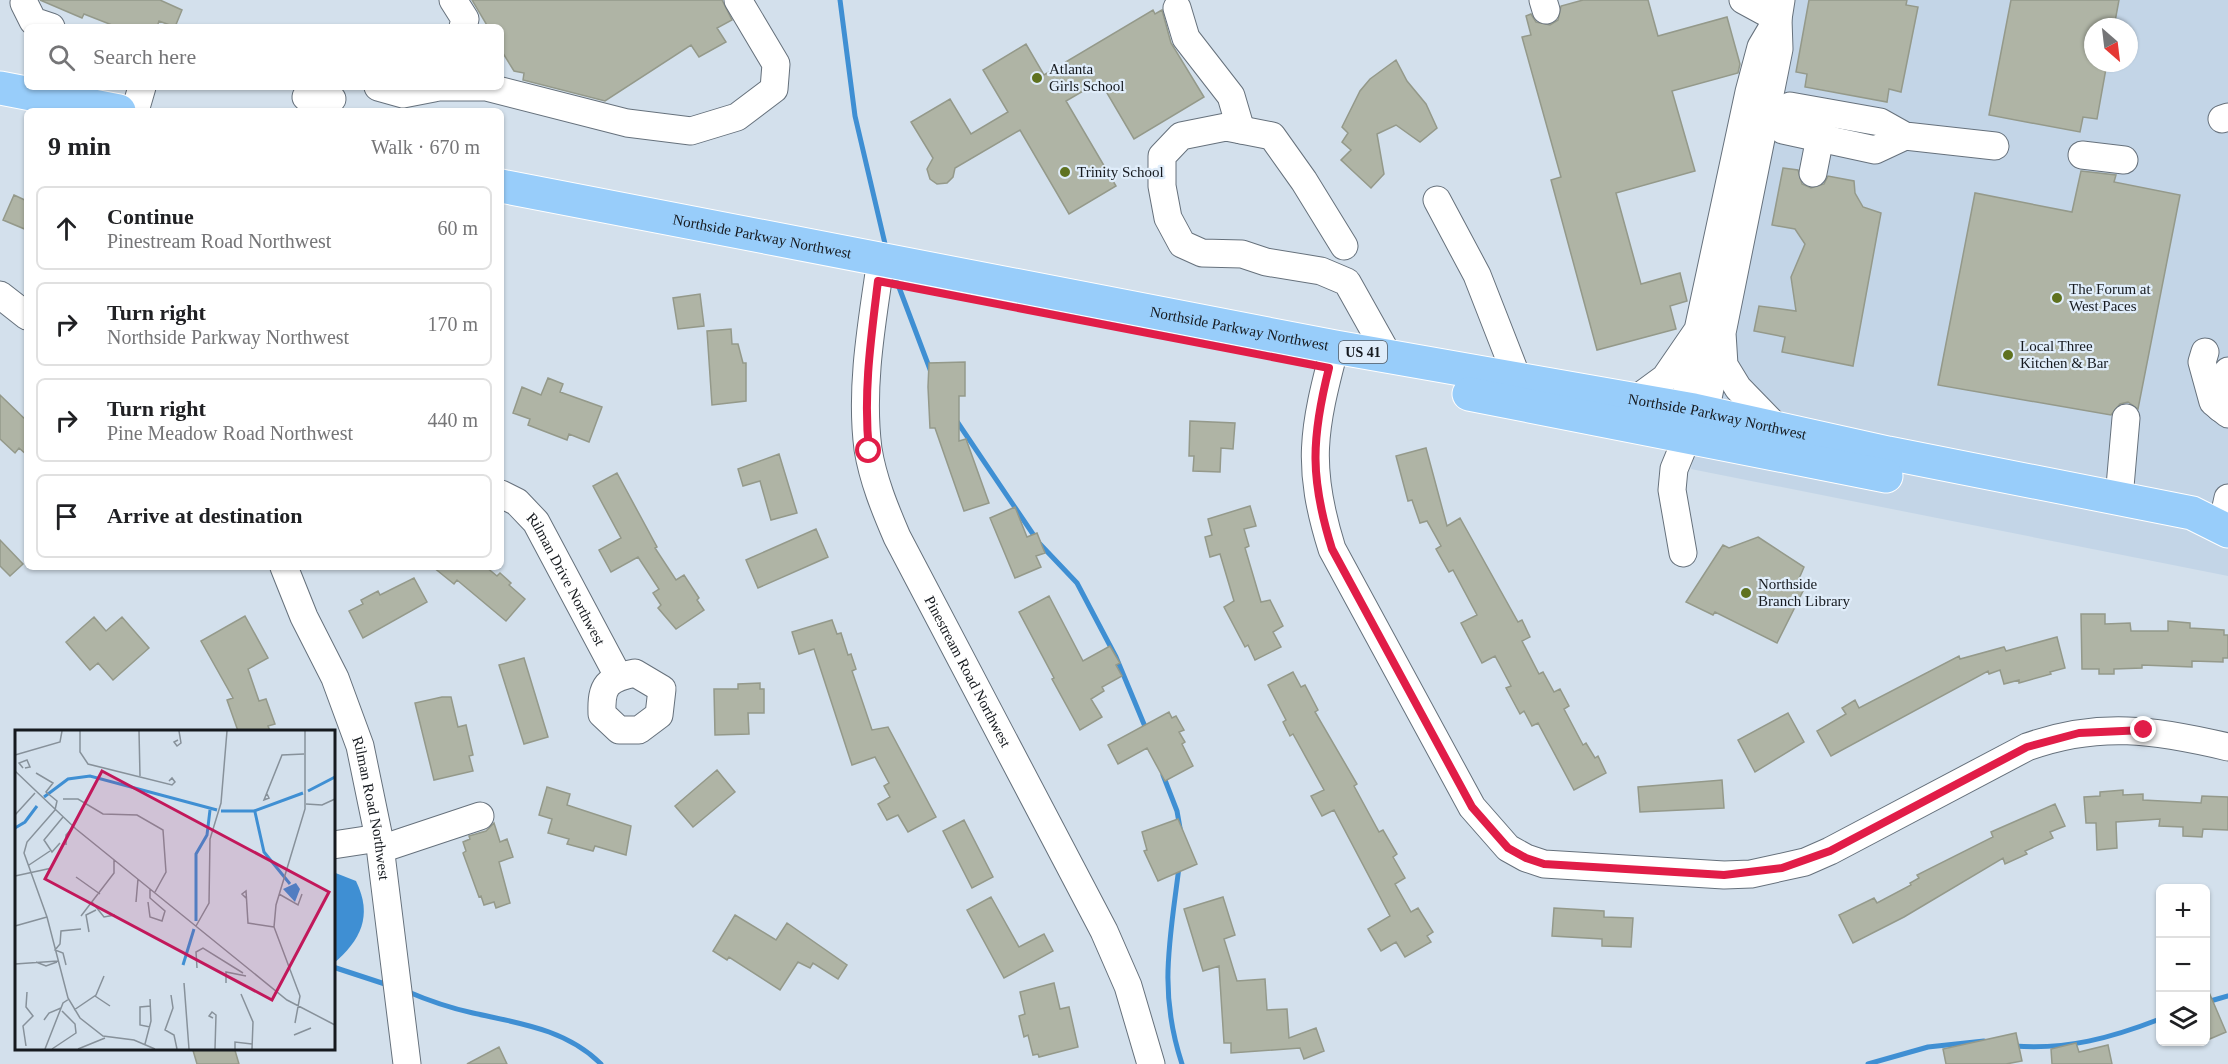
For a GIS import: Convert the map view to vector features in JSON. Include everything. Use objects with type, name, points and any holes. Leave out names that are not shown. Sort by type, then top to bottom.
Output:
[{"type":"main road","points":[[0,88],[103,108]]},
{"type":"main road","points":[[0,110],[24,114]]},
{"type":"main road","name":"Northside Parkway Northwest","points":[[504,187],[879,270]]},
{"type":"main road","name":"Northside Parkway Northwest","points":[[504,208],[879,270],[1691,423],[2188,535],[2225,531]]},
{"type":"main road","name":"Northside Parkway Northwest","points":[[1332,357],[1389,357],[1635,400],[1691,423],[1778,429],[2192,513],[2225,531]]},
{"type":"street","points":[[453,0],[465,20],[464,24]]},
{"type":"street","points":[[498,90],[627,123],[691,131],[736,117],[774,89],[776,64],[738,0]]},
{"type":"street","points":[[1683,553],[1672,490],[1674,469],[1691,423],[1708,398],[1710,331],[1779,49],[1779,10],[1743,0]]},
{"type":"street","points":[[24,3],[33,21],[42,24]]},
{"type":"street","points":[[1177,8],[1186,38],[1231,96],[1241,130]]},
{"type":"street","points":[[136,108],[141,90]]},
{"type":"street","points":[[389,90],[403,94],[421,90]]},
{"type":"street","points":[[1763,115],[1783,130],[1823,125],[1875,150],[1905,136],[1995,146]]},
{"type":"street","points":[[1813,173],[1823,125]]},
{"type":"street","points":[[1344,246],[1327,223],[1304,181],[1272,136],[1226,127],[1181,136],[1162,156],[1162,186],[1168,218],[1182,244],[1202,253],[1242,254],[1266,262],[1321,271],[1347,282],[1389,357]]},
{"type":"street","points":[[2082,155],[2124,160]]},
{"type":"street","points":[[1437,201],[1477,275],[1518,380]]},
{"type":"street","name":"Pinestream Road Northwest","points":[[879,270],[865,411],[869,451],[878,490],[897,537],[1104,932],[1128,986],[1151,1064]]},
{"type":"street","points":[[0,295],[24,314]]},
{"type":"street","points":[[1635,400],[1665,378],[1710,331]]},
{"type":"street","points":[[1710,331],[1724,365],[1743,396],[1778,429]]},
{"type":"street","points":[[2205,352],[2202,362],[2214,402],[2225,408],[2228,371]]},
{"type":"street","points":[[1332,357],[1317,414],[1313,458],[1318,507],[1332,549],[1472,807],[1508,848],[1526,858],[1544,864],[1724,875],[1751,873],[1782,868],[1830,851],[2027,747],[2054,738],[2079,733],[2144,730],[2228,747]]},
{"type":"street","points":[[2120,498],[2126,418]]},
{"type":"street","name":"Rilman Drive Northwest","points":[[504,496],[517,502],[536,522],[618,676]]},
{"type":"street","points":[[2225,531],[2228,498]]},
{"type":"street","name":"Rilman Road Northwest","points":[[287,570],[352,720],[380,844],[407,1064]]},
{"type":"street","points":[[334,845],[380,844],[480,816]]},
{"type":"shaded area","points":[[1782,0],[2228,0],[2228,576],[1691,469],[1762,81]]},
{"type":"water","points":[[334,872],[356,881],[364,905],[361,927],[351,946],[334,963]]},
{"type":"building","points":[[40,0],[160,0],[182,10],[176,24],[159,21],[158,24],[109,24],[84,14],[82,18]]},
{"type":"building","points":[[472,0],[722,0],[732,20],[717,28],[726,42],[699,57],[691,45],[605,101],[523,80],[524,73],[514,71],[504,55],[504,24],[486,24]]},
{"type":"building","points":[[1583,0],[1648,0],[1658,36],[1727,17],[1740,64],[1738,73],[1672,91],[1695,171],[1616,193],[1641,284],[1680,273],[1687,301],[1670,306],[1676,329],[1597,350],[1551,180],[1561,177],[1522,37],[1531,35],[1526,16],[1531,14],[1536,22],[1550,25],[1558,20],[1561,6]]},
{"type":"building","points":[[1809,0],[1907,0],[1906,5],[1918,7],[1901,92],[1889,89],[1887,102],[1805,87],[1807,74],[1796,72]]},
{"type":"building","points":[[2011,0],[2119,0],[2116,18],[2084,18],[2084,72],[2105,72],[2097,119],[2083,117],[2080,132],[1989,115]]},
{"type":"building","points":[[1153,10],[1155,14],[1162,10],[1171,43],[1204,97],[1134,139],[1100,81],[1066,101],[1116,186],[1069,214],[1020,130],[955,168],[953,177],[947,183],[937,184],[930,179],[927,169],[933,158],[911,122],[950,99],[971,134],[1008,112],[983,70],[1026,44],[1044,75]]},
{"type":"building","points":[[1396,60],[1407,81],[1426,104],[1437,128],[1420,142],[1396,125],[1377,134],[1384,174],[1371,188],[1341,160],[1351,150],[1342,142],[1348,133],[1342,127],[1360,91],[1370,79]]},
{"type":"building","points":[[1783,168],[1798,170],[1802,184],[1811,188],[1824,184],[1828,176],[1854,181],[1855,193],[1863,207],[1881,213],[1853,366],[1782,352],[1785,337],[1754,331],[1759,306],[1796,311],[1791,277],[1805,244],[1795,229],[1772,225]]},
{"type":"building","name":"The Forum at West Paces","points":[[2081,171],[2116,175],[2114,182],[2180,195],[2138,409],[2128,402],[2120,404],[2111,415],[1938,385],[1975,193],[2072,212]]},
{"type":"building","points":[[14,195],[24,200],[24,229],[3,220]]},
{"type":"building","points":[[700,294],[704,326],[678,329],[673,298]]},
{"type":"building","points":[[731,329],[732,344],[738,344],[743,363],[746,363],[746,401],[712,405],[707,331]]},
{"type":"building","points":[[965,362],[965,396],[959,396],[959,441],[966,439],[989,503],[964,511],[935,428],[930,428],[928,387],[929,363]]},
{"type":"building","points":[[548,378],[563,384],[560,392],[602,407],[589,442],[569,434],[567,440],[528,425],[530,419],[513,413],[522,387],[541,395]]},
{"type":"building","points":[[0,395],[24,418],[24,452],[19,448],[15,453],[0,439]]},
{"type":"building","points":[[1190,421],[1235,423],[1233,449],[1221,448],[1220,472],[1193,471],[1194,456],[1189,456]]},
{"type":"building","points":[[1426,448],[1447,526],[1460,518],[1518,622],[1522,620],[1530,637],[1522,641],[1539,674],[1543,672],[1554,692],[1560,689],[1569,706],[1564,709],[1583,745],[1586,743],[1595,758],[1598,756],[1606,773],[1574,790],[1538,723],[1532,726],[1524,711],[1520,714],[1506,688],[1511,686],[1495,656],[1482,663],[1461,623],[1477,615],[1453,570],[1449,572],[1436,549],[1441,546],[1427,521],[1420,523],[1412,500],[1408,501],[1396,456]]},
{"type":"building","points":[[779,454],[797,513],[771,520],[760,481],[743,486],[738,469]]},
{"type":"building","points":[[617,473],[657,547],[655,548],[676,580],[684,575],[704,610],[676,629],[658,608],[661,605],[653,593],[659,589],[638,557],[611,572],[599,550],[621,538],[593,486]]},
{"type":"building","points":[[1250,506],[1256,526],[1244,529],[1249,546],[1245,548],[1261,602],[1270,600],[1283,626],[1273,632],[1281,647],[1255,660],[1248,645],[1245,647],[1224,607],[1234,601],[1220,554],[1210,557],[1205,537],[1212,535],[1208,519]]},
{"type":"building","points":[[1015,507],[1027,537],[1037,533],[1045,553],[1036,556],[1041,567],[1015,578],[990,518]]},
{"type":"building","points":[[816,529],[828,557],[758,588],[746,560]]},
{"type":"building","name":"Northside Branch Library","points":[[1758,537],[1804,567],[1798,581],[1806,585],[1777,643],[1715,612],[1713,615],[1686,602],[1723,545],[1729,548]]},
{"type":"building","points":[[0,540],[23,564],[10,576],[0,566]]},
{"type":"building","points":[[437,570],[490,570],[497,576],[500,573],[511,583],[509,585],[525,599],[506,621],[457,580],[454,584]]},
{"type":"building","points":[[414,578],[427,602],[363,638],[349,611],[363,604],[361,600],[378,591],[380,595]]},
{"type":"building","points":[[1049,596],[1083,661],[1110,646],[1120,663],[1116,665],[1122,676],[1102,687],[1104,691],[1091,699],[1102,717],[1080,730],[1019,612]]},
{"type":"building","points":[[2081,614],[2105,614],[2105,624],[2130,623],[2131,631],[2168,631],[2168,621],[2190,623],[2190,628],[2224,630],[2224,635],[2228,635],[2228,658],[2223,658],[2223,662],[2192,661],[2192,667],[2142,665],[2142,668],[2114,669],[2114,674],[2099,674],[2099,669],[2082,669]]},
{"type":"building","points":[[245,616],[268,658],[248,669],[259,701],[266,699],[275,724],[268,726],[270,730],[238,730],[227,700],[233,698],[201,641]]},
{"type":"building","points":[[94,617],[106,631],[122,617],[149,648],[113,680],[98,663],[90,670],[66,642]]},
{"type":"building","points":[[832,620],[837,634],[841,633],[848,655],[851,654],[856,669],[852,671],[872,730],[888,727],[936,817],[908,832],[898,815],[887,820],[878,804],[890,797],[884,786],[889,783],[875,757],[852,765],[814,649],[799,654],[792,632]]},
{"type":"building","points":[[2057,637],[2065,668],[2050,672],[2051,674],[2019,683],[2019,680],[2004,684],[2000,670],[1989,674],[1988,671],[1831,756],[1817,731],[1846,714],[1842,708],[1855,700],[1859,708],[1959,656],[1960,659],[2004,647],[2006,651]]},
{"type":"building","points":[[524,658],[548,737],[524,744],[499,665]]},
{"type":"building","points":[[1293,672],[1301,687],[1305,685],[1318,710],[1315,712],[1357,784],[1354,786],[1379,832],[1383,830],[1397,854],[1393,857],[1405,878],[1395,884],[1411,912],[1418,908],[1433,932],[1427,936],[1431,942],[1405,957],[1396,942],[1381,951],[1368,929],[1390,916],[1334,810],[1322,816],[1311,796],[1324,790],[1293,734],[1290,736],[1283,722],[1286,720],[1268,685]]},
{"type":"building","points":[[760,683],[760,689],[764,689],[764,713],[748,713],[749,734],[715,735],[714,689],[738,689],[738,684]]},
{"type":"building","points":[[451,697],[458,727],[466,725],[473,755],[469,756],[473,771],[434,780],[415,703]]},
{"type":"building","points":[[1169,712],[1172,718],[1176,716],[1184,730],[1179,732],[1185,742],[1182,744],[1193,766],[1165,781],[1147,748],[1118,764],[1108,745]]},
{"type":"building","points":[[1788,713],[1804,742],[1755,772],[1738,740]]},
{"type":"building","points":[[717,770],[735,792],[693,827],[675,806]]},
{"type":"building","points":[[1722,780],[1724,808],[1640,812],[1638,787]]},
{"type":"building","points":[[547,787],[570,794],[567,805],[631,826],[626,855],[595,846],[593,851],[567,844],[569,839],[548,833],[552,819],[539,815]]},
{"type":"building","points":[[2123,790],[2123,795],[2143,794],[2143,800],[2201,803],[2202,796],[2228,797],[2228,830],[2203,829],[2202,837],[2183,836],[2183,827],[2159,826],[2160,819],[2116,822],[2117,848],[2097,850],[2096,823],[2086,823],[2084,797],[2100,796],[2100,792]]},
{"type":"building","points":[[2055,804],[2065,826],[2050,832],[2053,838],[2025,851],[2027,854],[2005,864],[2003,858],[1904,917],[1853,943],[1839,915],[1874,898],[1877,903],[1911,885],[1910,883],[1919,878],[1917,875],[1993,837],[1991,832]]},
{"type":"building","points":[[1178,819],[1197,864],[1158,881],[1144,851],[1147,850],[1142,832]]},
{"type":"building","points":[[964,820],[993,877],[972,888],[943,831]]},
{"type":"building","points":[[494,823],[500,842],[507,839],[513,857],[499,862],[510,903],[496,908],[494,902],[484,905],[481,896],[479,897],[463,853],[466,851],[463,842],[470,839],[469,836],[486,831]]},
{"type":"building","points":[[991,897],[1019,947],[1044,934],[1053,951],[1004,978],[967,910]]},
{"type":"building","points":[[1223,897],[1235,935],[1224,939],[1237,981],[1265,979],[1267,1010],[1287,1009],[1289,1038],[1316,1028],[1324,1051],[1304,1059],[1300,1048],[1231,1053],[1231,1043],[1224,1043],[1219,966],[1203,971],[1184,909]]},
{"type":"building","points":[[1554,908],[1604,911],[1604,917],[1633,918],[1631,947],[1602,946],[1602,939],[1552,936]]},
{"type":"building","points":[[735,915],[776,940],[787,923],[847,965],[838,979],[813,963],[810,968],[798,962],[780,990],[729,957],[727,960],[713,951]]},
{"type":"building","points":[[1054,983],[1060,1009],[1069,1007],[1078,1047],[1039,1057],[1038,1054],[1033,1055],[1028,1035],[1024,1037],[1019,1016],[1025,1014],[1020,992]]},
{"type":"building","points":[[2210,995],[2226,1032],[2210,1039]]},
{"type":"building","points":[[2016,1033],[2022,1061],[2006,1064],[1946,1064],[1943,1049]]},
{"type":"building","points":[[2076,1043],[2079,1052],[2108,1045],[2112,1064],[2052,1064],[2051,1049]]},
{"type":"building","points":[[499,1047],[507,1064],[467,1064]]},
{"type":"building","points":[[193,1049],[235,1049],[239,1064],[197,1064]]},
{"type":"waterway","points":[[840,0],[855,116],[886,248]]},
{"type":"waterway","points":[[894,274],[931,372]]},
{"type":"waterway","points":[[956,420],[1039,543],[1077,583],[1116,657],[1146,729]]},
{"type":"waterway","points":[[1163,775],[1177,811],[1180,828]]},
{"type":"waterway","points":[[1179,867],[1170,942],[1168,989],[1170,1013],[1182,1064]]},
{"type":"waterway","points":[[334,967],[388,985]]},
{"type":"waterway","points":[[406,991],[456,1009],[541,1029],[573,1043],[601,1064]]},
{"type":"waterway","points":[[2210,1001],[2228,996]]},
{"type":"waterway","points":[[2014,1046],[2052,1046],[2088,1041],[2124,1032],[2156,1020]]},
{"type":"waterway","points":[[1868,1064],[1928,1047],[1984,1041]]},
{"type":"place","name":"Atlanta Girls School","points":[[1037,78]]},
{"type":"place","name":"Trinity School","points":[[1065,172]]},
{"type":"place","name":"The Forum at West Paces","points":[[2057,298]]},
{"type":"place","name":"Local Three Kitchen & Bar","points":[[2008,355]]},
{"type":"place","name":"Northside Branch Library","points":[[1746,593]]},
{"type":"route","points":[[869,451],[865,411],[866,381],[878,281],[1329,368],[1317,414],[1313,458],[1318,507],[1332,549],[1472,807],[1508,848],[1526,858],[1544,864],[1724,875],[1782,868],[1805,862],[1830,851],[2027,747],[2079,733],[2118,729],[2144,730]]}]
